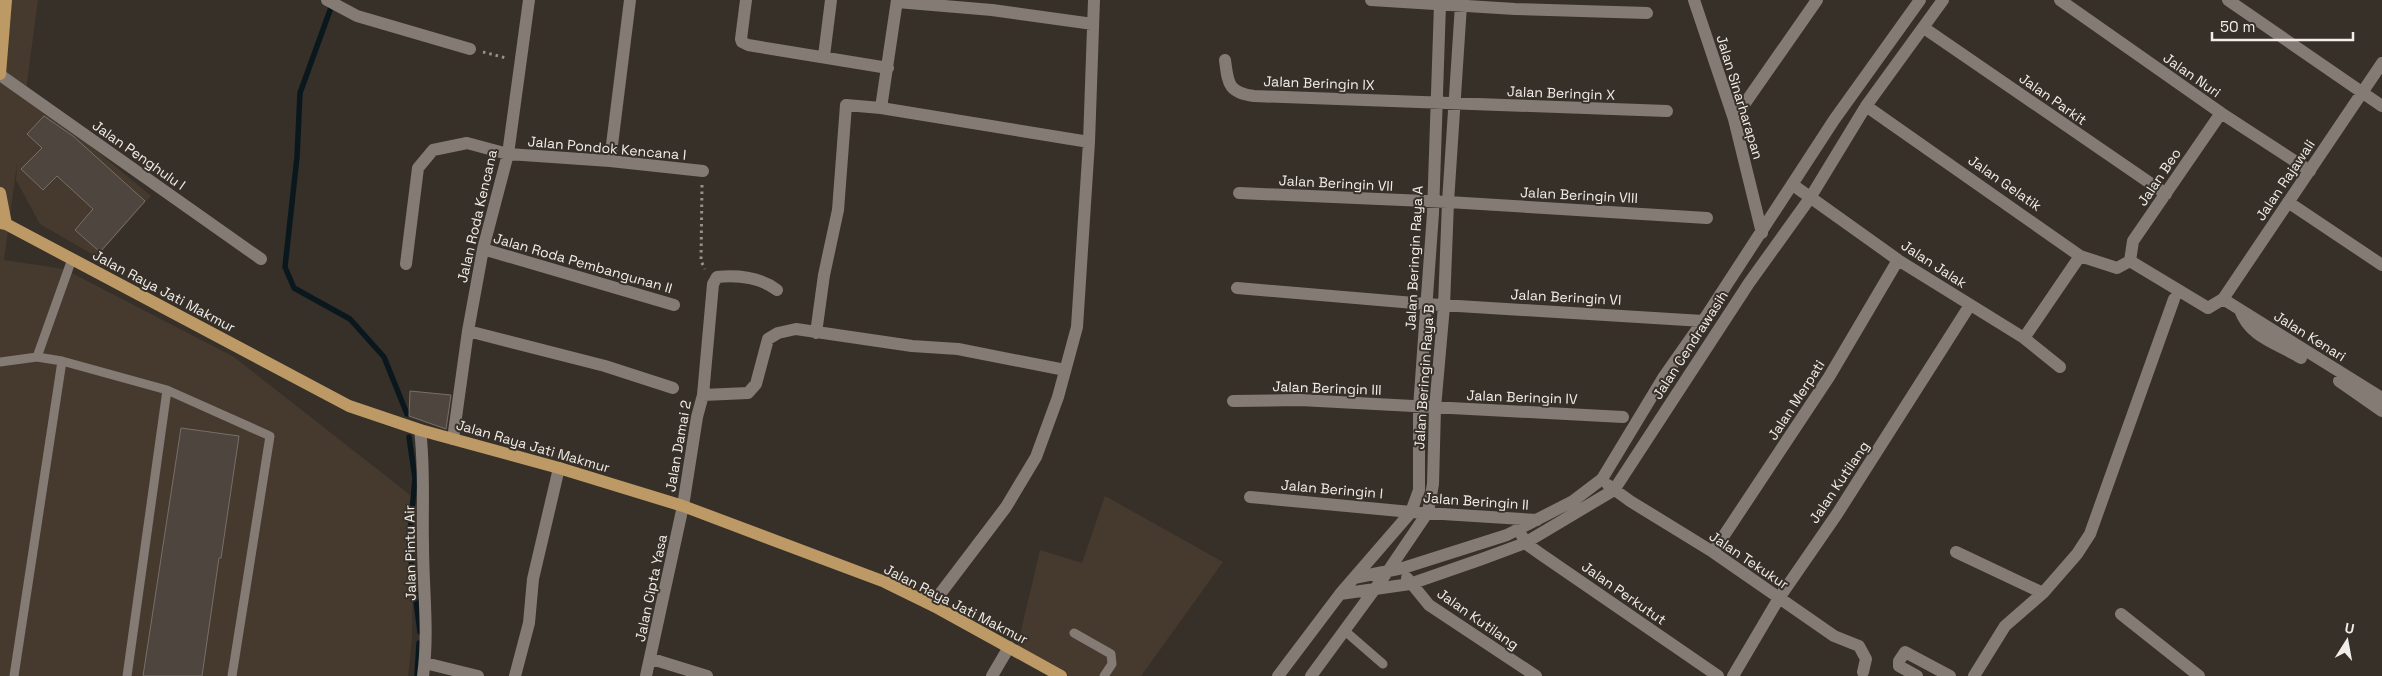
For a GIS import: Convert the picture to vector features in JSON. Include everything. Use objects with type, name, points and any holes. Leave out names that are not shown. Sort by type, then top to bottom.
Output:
[{"type":"main road","points":[[0,74],[6,0]]},
{"type":"main road","points":[[0,193],[3,224]]},
{"type":"main road","name":"Jalan Raya Jati Makmur","points":[[3,224],[349,406],[453,440],[559,468],[683,506],[885,582],[934,606],[1061,676]]},
{"type":"street","points":[[327,0],[339,8],[395,28],[470,49]]},
{"type":"street","name":"Jalan Roda Kencana","points":[[453,440],[468,332],[483,249],[508,154],[529,0]]},
{"type":"street","points":[[610,160],[630,0]]},
{"type":"street","points":[[746,0],[742,42],[769,50],[824,56],[888,68]]},
{"type":"street","points":[[824,56],[831,0]]},
{"type":"street","points":[[934,606],[1006,507],[1036,457],[1077,328],[1089,142],[1094,0]]},
{"type":"street","points":[[1372,0],[1515,9],[1647,13]]},
{"type":"street","points":[[1734,119],[1817,0]]},
{"type":"street","name":"Jalan Cendrawasih","points":[[1354,578],[1403,568],[1519,530],[1572,500],[1602,479],[1668,370],[1704,322],[1834,120],[1920,0]]},
{"type":"street","name":"Jalan Cendrawasih","points":[[1340,594],[1372,591],[1410,584],[1525,543],[1614,490],[1684,381],[1810,198],[1866,106],[1944,0]]},
{"type":"street","name":"Jalan Nuri","points":[[2060,0],[2221,113],[2310,171]]},
{"type":"street","points":[[2228,0],[2382,106]]},
{"type":"street","points":[[881,108],[897,1],[992,10],[1093,24]]},
{"type":"street","name":"Jalan Sinarharapan","points":[[1697,2],[1734,119],[1760,236]]},
{"type":"street","name":"Jalan Beringin Raya A","points":[[1411,512],[1419,490],[1419,408],[1432,203],[1440,4]]},
{"type":"street","name":"Jalan Beringin Raya B","points":[[1428,512],[1433,484],[1435,408],[1444,306],[1448,202],[1462,5]]},
{"type":"street","name":"Jalan Parkit","points":[[1924,28],[2166,194]]},
{"type":"street","name":"Jalan Beringin IX","points":[[1225,60],[1228,83],[1234,90],[1242,94],[1454,104]]},
{"type":"street","name":"Jalan Rajawali","points":[[2130,261],[2208,308],[2223,299],[2382,63]]},
{"type":"street","name":"Jalan Penghulu I","points":[[0,74],[261,259]]},
{"type":"street","name":"Jalan Beringin X","points":[[1454,104],[1667,111]]},
{"type":"street","points":[[1065,370],[958,349],[912,346],[816,333],[824,275],[838,210],[846,105],[881,108],[1089,142]]},
{"type":"street","name":"Jalan Gelatik","points":[[1866,106],[2080,256],[2117,268],[2130,261]]},
{"type":"street","name":"Jalan Beo","points":[[2130,261],[2133,241],[2221,113]]},
{"type":"street","name":"Jalan Pondok Kencana I","points":[[406,264],[418,168],[433,150],[467,143],[508,154],[610,160],[703,171]]},
{"type":"street","name":"Jalan Jalak","points":[[1792,185],[1898,260],[2024,338],[2060,367]]},
{"type":"street","name":"Jalan Beringin VII","points":[[1239,193],[1432,203],[1448,202]]},
{"type":"street","name":"Jalan Beringin VIII","points":[[1448,202],[1708,218]]},
{"type":"street","points":[[2288,202],[2382,265]]},
{"type":"street","points":[[1760,236],[1772,252]]},
{"type":"street","name":"Jalan Roda Pembangunan II","points":[[483,249],[674,305]]},
{"type":"street","points":[[2024,338],[2080,256]]},
{"type":"street","name":"Jalan Merpati","points":[[1713,552],[1829,377],[1898,260]]},
{"type":"street","points":[[703,395],[713,284],[717,277],[742,276],[768,283],[777,290]]},
{"type":"street","points":[[1237,288],[1426,304]]},
{"type":"street","points":[[1974,676],[2005,626],[2043,593],[2077,554],[2090,534],[2174,299]]},
{"type":"street","name":"Jalan Kenari","points":[[2223,299],[2382,398]]},
{"type":"street","name":"Jalan Beringin VI","points":[[1426,304],[1704,322]]},
{"type":"street","name":"Jalan Kutilang","points":[[1733,676],[1778,598],[1837,514],[1970,305]]},
{"type":"street","points":[[2240,310],[2245,323],[2256,334],[2300,357],[2382,411]]},
{"type":"street","name":"Jalan Damai 2","points":[[683,506],[696,417],[703,395],[748,393],[756,384],[768,340],[778,333],[796,329],[816,333]]},
{"type":"street","points":[[468,332],[605,366],[673,388]]},
{"type":"street","name":"Jalan Beringin III","points":[[1233,401],[1300,400],[1419,408]]},
{"type":"street","name":"Jalan Beringin IV","points":[[1419,408],[1623,416]]},
{"type":"street","name":"Jalan Pintu Air","points":[[420,430],[424,472],[423,546],[427,636],[424,670]]},
{"type":"street","points":[[515,676],[529,624],[533,579],[559,468]]},
{"type":"street","name":"Jalan Tekukur","points":[[1602,479],[1614,490],[1713,552],[1834,636],[1859,646],[1866,659],[1863,672]]},
{"type":"street","name":"Jalan Beringin I","points":[[1250,496],[1411,512]]},
{"type":"street","name":"Jalan Cipta Yasa","points":[[646,676],[652,658],[683,506]]},
{"type":"street","points":[[1278,676],[1340,594],[1411,512]]},
{"type":"street","name":"Jalan Beringin II","points":[[1411,512],[1512,520],[1539,520]]},
{"type":"street","points":[[1311,676],[1388,571],[1428,512]]},
{"type":"street","points":[[1519,530],[1525,543]]},
{"type":"street","name":"Jalan Perkutut","points":[[1525,543],[1718,676]]},
{"type":"street","name":"Jalan Kutilang","points":[[1401,552],[1403,568],[1410,584],[1429,605],[1536,676]]},
{"type":"street","points":[[1956,552],[2043,593]]},
{"type":"street","points":[[2120,614],[2199,676]]},
{"type":"street","points":[[992,676],[1009,647]]},
{"type":"street","points":[[1917,676],[1899,666],[1899,661],[1905,652],[1950,676]]},
{"type":"street","points":[[652,658],[707,676]]},
{"type":"street","points":[[424,670],[478,676]]},
{"type":"lane","points":[[37,357],[72,259]]},
{"type":"lane","points":[[0,362],[37,357],[62,361],[167,390],[270,436],[232,676]]},
{"type":"lane","points":[[14,676],[62,361]]},
{"type":"lane","points":[[127,676],[167,390]]},
{"type":"lane","points":[[1345,630],[1383,664]]},
{"type":"lane","points":[[1074,633],[1111,654],[1112,664],[1104,676]]},
{"type":"path","points":[[470,49],[521,62]]},
{"type":"path","points":[[703,171],[700,214],[701,261],[713,284]]},
{"type":"shaded area","points":[[0,0],[38,0],[25,97],[46,109],[151,196],[97,257],[40,224],[16,180],[17,163],[4,260],[64,269],[234,357],[414,498],[412,638],[408,676],[0,676]]},
{"type":"shaded area","points":[[1105,496],[1223,562],[1141,676],[1059,676],[1017,648],[1040,550],[1082,563]]},
{"type":"building","points":[[44,116],[73,136],[145,201],[100,252],[75,230],[93,209],[57,176],[43,190],[21,169],[42,148],[27,134]]},
{"type":"building","points":[[410,391],[451,395],[446,429],[409,416]]},
{"type":"building","points":[[181,428],[239,436],[221,558],[219,558],[202,676],[143,676]]},
{"type":"waterway","points":[[333,2],[300,93],[297,157],[285,267],[294,288],[350,319],[384,357],[407,414]]},
{"type":"waterway","points":[[409,437],[415,478],[409,545],[420,632]]},
{"type":"waterway","points":[[417,676],[419,643]]}]
